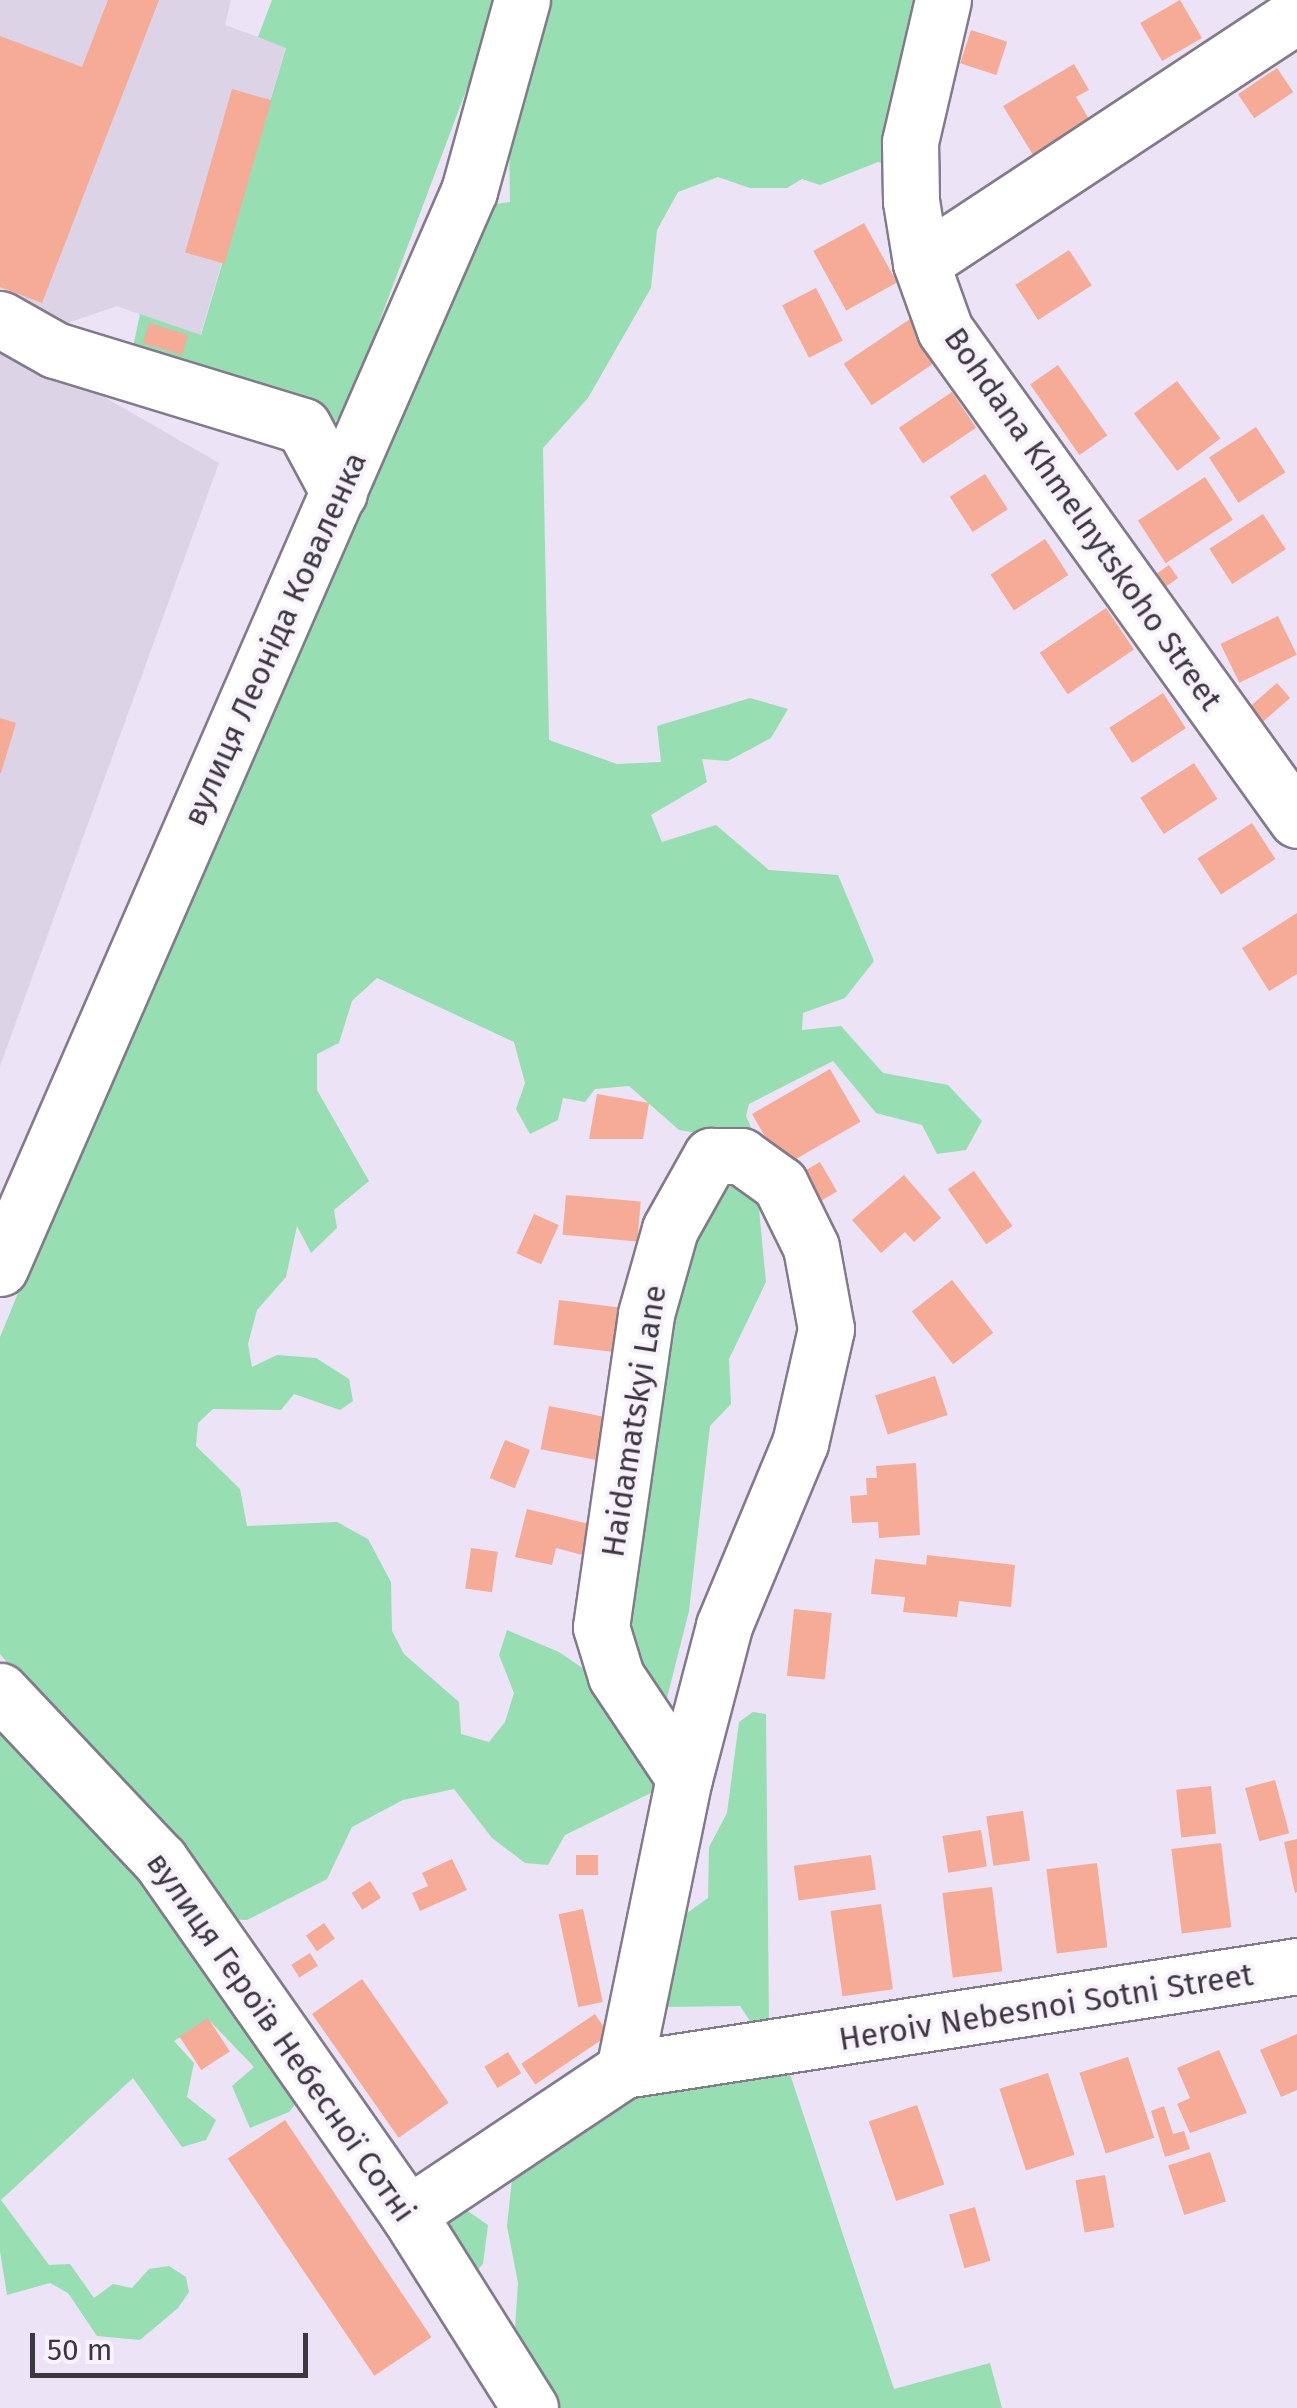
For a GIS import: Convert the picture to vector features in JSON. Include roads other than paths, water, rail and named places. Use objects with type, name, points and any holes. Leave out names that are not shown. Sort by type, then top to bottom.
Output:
[{"type":"street","name":"вулиця Леоніда Коваленка","points":[[0,1268],[469,191],[522,0]]},
{"type":"street","name":"Bohdana Khmelnytskoho Street","points":[[943,0],[910,142],[910,201],[920,263],[945,330],[1297,820]]},
{"type":"street","points":[[920,263],[1297,15]]},
{"type":"street","points":[[0,320],[124,374],[225,397],[302,426],[339,492]]},
{"type":"street","name":"Haidamatskyi Lane","points":[[624,2070],[684,1778],[724,1626],[800,1443],[826,1329],[812,1247],[780,1184],[740,1156],[711,1156],[670,1230],[646,1314],[601,1627],[616,1676],[684,1778]]},
{"type":"street","name":"вулиця Героїв Небесної Сотні","points":[[0,1691],[160,1860],[408,2214],[530,2408]]},
{"type":"street","name":"Heroiv Nebesnoi Sotni Street","points":[[624,2070],[795,2048],[1297,1966]]},
{"type":"street","points":[[408,2214],[624,2070]]}]
